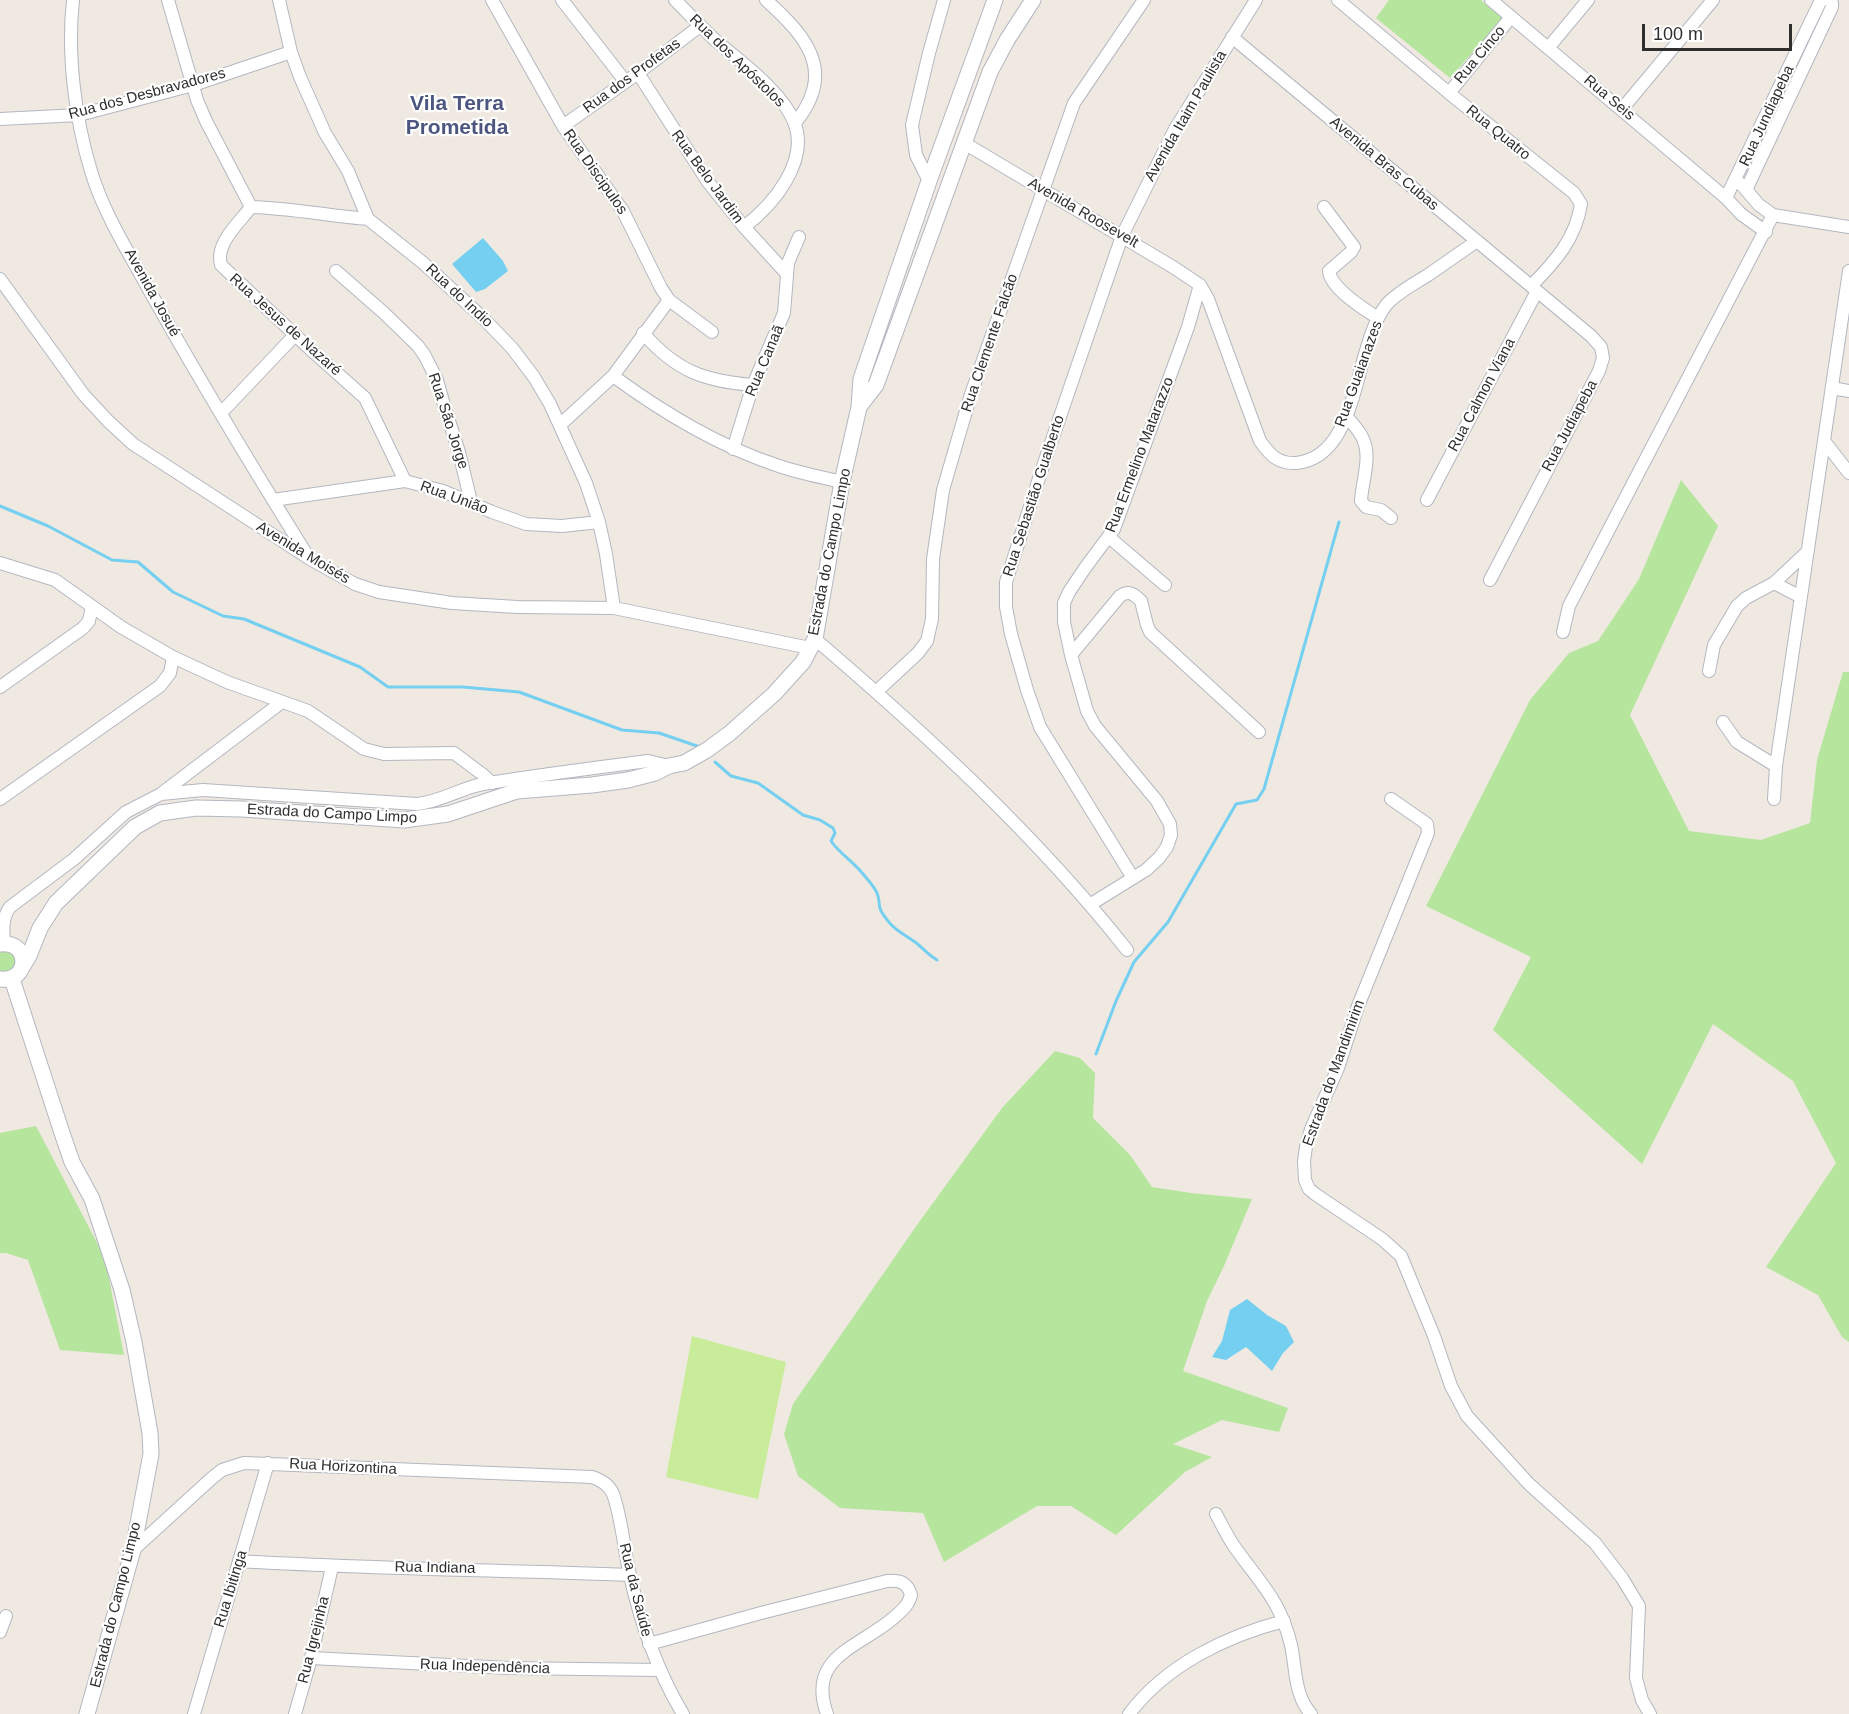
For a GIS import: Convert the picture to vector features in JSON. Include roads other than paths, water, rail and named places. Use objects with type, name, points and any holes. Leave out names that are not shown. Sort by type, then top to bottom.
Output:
[{"type":"street","name":"Avenida Josué","points":[[73,0],[70,27],[71,53],[82,138],[91,172],[106,209],[187,357],[310,559]]},
{"type":"street","points":[[168,0],[206,121],[251,207],[368,219]]},
{"type":"street","name":"Rua do Indio","points":[[279,0],[291,52],[300,77],[317,118],[348,171],[368,219],[447,284],[512,348],[534,377],[561,424],[586,483],[599,522],[614,608]]},
{"type":"street","points":[[562,0],[625,81]]},
{"type":"street","name":"Rua dos Apóstolos","points":[[675,0],[767,87],[789,112],[795,123]]},
{"type":"street","points":[[744,227],[769,205],[788,177],[795,155],[797,138],[795,123],[809,103],[814,91],[814,64],[810,49],[801,35],[766,0]]},
{"type":"street","points":[[928,181],[916,155],[912,125],[944,0]]},
{"type":"street","name":"Estrada do Campo Limpo","points":[[87,1714],[133,1550],[151,1454],[147,1408],[122,1290],[92,1199],[72,1162],[6,979],[17,976],[29,956],[40,928],[56,903],[135,827],[160,813],[196,808],[268,810],[404,820],[421,819],[448,814],[517,791],[628,780],[684,763],[707,750],[730,733],[793,674],[803,662],[812,644],[842,483],[859,407],[861,380],[928,181],[995,0]]},
{"type":"street","name":"Estrada do Campo Limpo","points":[[859,407],[876,385],[996,59],[1034,0]]},
{"type":"street","name":"Rua Clemente Falcão","points":[[876,692],[918,653],[931,631],[933,559],[947,470],[971,394],[1070,111],[1078,95],[1144,0]]},
{"type":"street","name":"Avenida Itaim Paulista","points":[[1122,236],[1175,129],[1256,0]]},
{"type":"street","name":"Rua Quatro","points":[[1338,0],[1574,194],[1581,204],[1574,230],[1564,248],[1534,288]]},
{"type":"street","name":"Rua Seis","points":[[1491,0],[1726,198],[1741,214],[1766,232]]},
{"type":"street","points":[[1549,47],[1588,0]]},
{"type":"street","points":[[1622,109],[1713,0]]},
{"type":"street","name":"Rua Jundiapeba","points":[[1726,198],[1821,0]]},
{"type":"street","points":[[1746,190],[1832,8],[1833,3],[1829,0]]},
{"type":"street","name":"Rua Discipulos","points":[[494,1],[563,126],[623,211],[661,288],[669,300],[712,332]]},
{"type":"street","name":"Rua Cinco","points":[[1449,93],[1511,17]]},
{"type":"street","name":"Rua dos Profetas","points":[[563,126],[700,26]]},
{"type":"street","name":"Avenida Bras Cubas","points":[[1232,37],[1534,288]]},
{"type":"street","name":"Rua dos Desbravadores","points":[[0,119],[79,115],[193,85],[291,52]]},
{"type":"street","name":"Rua Belo Jardim","points":[[638,73],[685,148],[744,227],[786,273]]},
{"type":"street","name":"Avenida Roosevelt","points":[[964,143],[1200,285]]},
{"type":"street","points":[[1737,179],[1759,205],[1773,215],[1849,227]]},
{"type":"street","name":"Rua Jesus de Nazaré","points":[[251,207],[224,243],[219,257],[221,265],[365,398],[405,481]]},
{"type":"street","points":[[1324,207],[1354,247],[1329,271],[1330,278],[1353,301],[1378,318]]},
{"type":"street","points":[[1563,632],[1569,606],[1773,215]]},
{"type":"street","name":"Rua Sebastião Gualberto","points":[[1122,236],[1009,568],[1005,592],[1014,643],[1040,727],[1133,878]]},
{"type":"street","name":"Rua Canaã","points":[[733,448],[753,385],[784,314],[786,273],[799,237]]},
{"type":"street","name":"Rua Guaianazes","points":[[1200,285],[1208,299],[1260,441],[1268,453],[1284,463],[1305,462],[1327,450],[1336,438],[1346,416],[1371,335],[1378,318],[1388,304],[1407,288],[1477,242]]},
{"type":"street","name":"Rua São Jorge","points":[[336,271],[410,338],[425,356],[436,380],[450,424],[471,502]]},
{"type":"street","points":[[1773,799],[1824,441],[1846,309],[1849,271]]},
{"type":"street","name":"Avenida Moisés","points":[[0,279],[83,394],[108,422],[133,444],[310,559],[355,584],[379,592],[452,603],[517,607],[614,608],[812,644]]},
{"type":"street","name":"Rua Ermelino Matarazzo","points":[[1090,904],[1133,878],[1159,858],[1167,847],[1171,835],[1170,824],[1157,801],[1095,726],[1082,695],[1071,655],[1064,622],[1064,603],[1085,568],[1110,538],[1114,529],[1169,380],[1200,285]]},
{"type":"street","name":"Rua Calmon Viana","points":[[1427,500],[1534,288]]},
{"type":"street","name":"Rua Judiapeba","points":[[1490,580],[1599,371],[1603,358],[1601,347],[1591,336],[1534,288]]},
{"type":"street","points":[[561,424],[612,376],[669,300]]},
{"type":"street","points":[[644,333],[671,361],[686,370],[716,381],[753,385]]},
{"type":"street","points":[[221,414],[295,335]]},
{"type":"street","points":[[612,376],[660,409],[733,448],[781,467],[842,483]]},
{"type":"street","points":[[1832,388],[1849,391]]},
{"type":"street","points":[[1346,416],[1362,437],[1365,447],[1361,501],[1366,507],[1381,510],[1391,518]]},
{"type":"street","points":[[1824,441],[1849,473]]},
{"type":"street","name":"Rua União","points":[[273,500],[405,481],[443,491],[526,524],[562,526],[599,522]]},
{"type":"street","points":[[1110,538],[1165,585]]},
{"type":"street","points":[[1709,671],[1714,645],[1737,606],[1746,598],[1774,583],[1808,551]]},
{"type":"street","points":[[0,563],[55,580],[121,627],[173,657],[234,685],[308,711],[364,749],[384,754],[454,753],[492,783]]},
{"type":"street","points":[[1774,583],[1801,597]]},
{"type":"street","points":[[1071,655],[1120,596],[1131,593],[1141,601],[1150,632],[1259,732]]},
{"type":"street","points":[[0,687],[83,628],[89,621],[92,606]]},
{"type":"street","points":[[812,644],[876,692],[1026,833],[1090,904],[1127,950]]},
{"type":"street","points":[[0,799],[160,686],[170,673],[173,657]]},
{"type":"street","points":[[23,966],[18,949],[13,945],[2,944],[3,926],[10,907],[74,859],[126,812],[161,794],[282,702]]},
{"type":"street","points":[[1723,722],[1737,742],[1776,766]]},
{"type":"street","points":[[161,794],[203,790],[417,804],[427,803],[479,785],[510,779],[648,761],[669,766]]},
{"type":"street","name":"Estrada do Mandimirim","points":[[1391,799],[1427,824],[1428,833],[1355,1014],[1338,1068],[1311,1129],[1304,1161],[1305,1180],[1309,1189],[1315,1194],[1382,1239],[1401,1256],[1430,1325],[1451,1386],[1467,1416],[1529,1484],[1595,1543],[1622,1578],[1639,1606],[1636,1678],[1642,1700],[1650,1714]]},
{"type":"street","name":"Rua Horizontina","points":[[133,1550],[222,1470],[244,1463],[586,1477]]},
{"type":"street","name":"Rua Ibitinga","points":[[194,1714],[268,1463]]},
{"type":"street","name":"Rua da Saúde","points":[[586,1477],[605,1483],[614,1495],[630,1575],[648,1644],[683,1714]]},
{"type":"street","points":[[1216,1514],[1233,1545],[1273,1597],[1284,1621],[1291,1645],[1301,1699],[1311,1714]]},
{"type":"street","name":"Rua Indiana","points":[[239,1562],[332,1567],[479,1569],[630,1575]]},
{"type":"street","name":"Rua Igrejinha","points":[[295,1714],[311,1658],[332,1567]]},
{"type":"street","points":[[648,1644],[761,1613],[888,1581],[901,1580],[911,1595],[906,1607],[829,1665],[823,1676],[821,1689],[827,1714]]},
{"type":"street","points":[[0,1632],[6,1616]]},
{"type":"street","points":[[1129,1714],[1167,1675],[1187,1662],[1231,1639],[1260,1627],[1284,1621]]},
{"type":"street","name":"Rua Independência","points":[[311,1658],[509,1668],[659,1670]]},
{"type":"water","points":[[483,238],[503,261],[508,271],[485,289],[476,292],[452,264]]},
{"type":"water","points":[[1247,1299],[1286,1326],[1294,1342],[1283,1353],[1272,1371],[1246,1347],[1226,1360],[1212,1357],[1222,1341],[1230,1310]]},
{"type":"waterway","points":[[0,506],[48,526],[112,560],[138,562],[173,592],[223,616],[244,619],[360,667],[388,687],[463,687],[519,692],[622,730],[659,733],[700,747]]},
{"type":"waterway","points":[[1096,1054],[1134,962],[1168,922],[1236,804],[1257,800],[1264,789],[1339,522]]},
{"type":"waterway","points":[[715,762],[731,776],[758,783],[803,815],[820,820],[833,828],[835,833],[831,841],[873,885],[878,895],[881,911],[889,922],[937,960]]},
{"type":"district","name":"Vila Terra Prometida","points":[[457,116]]}]
